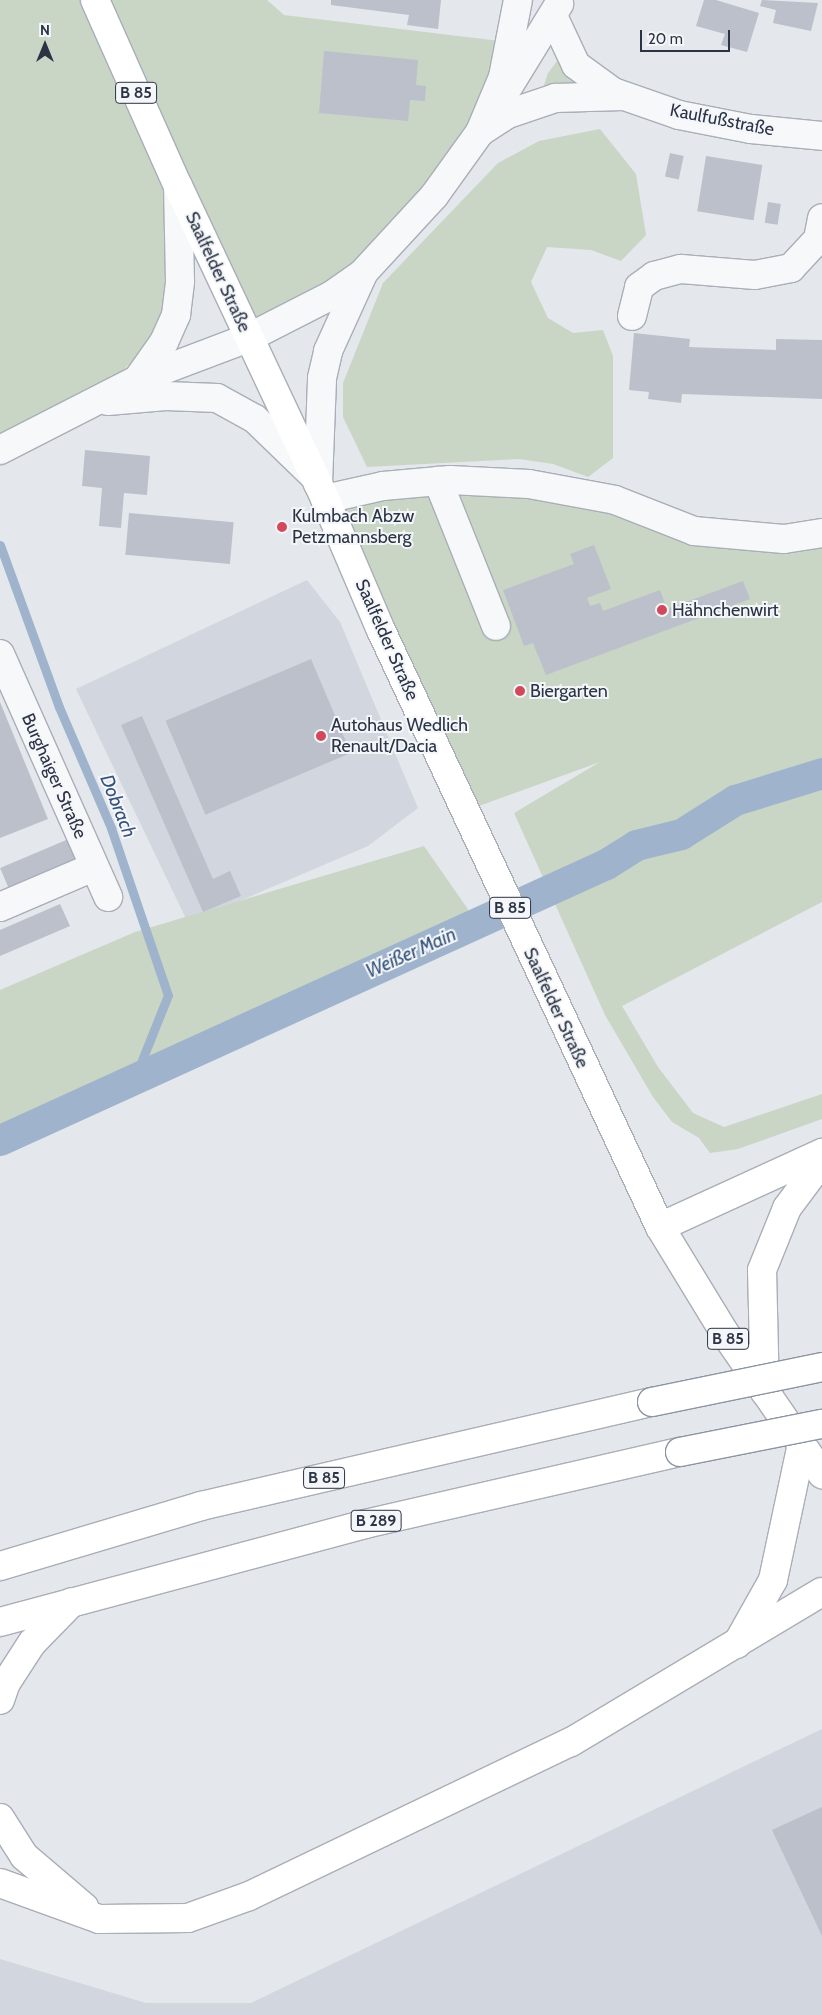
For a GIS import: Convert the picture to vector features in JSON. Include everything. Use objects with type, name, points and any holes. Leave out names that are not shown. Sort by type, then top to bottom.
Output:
[{"type":"main road","name":"Saalfelder Straße","points":[[95,0],[248,338],[319,486],[380,628],[554,1005],[660,1227],[724,1332],[801,1448],[822,1474]]},
{"type":"main road","points":[[660,1227],[822,1153]]},
{"type":"main road","points":[[765,1392],[762,1270],[787,1208],[822,1161]]},
{"type":"main road","name":"B 85","points":[[0,1566],[201,1506],[652,1402],[822,1366]]},
{"type":"main road","name":"B 289","points":[[0,1622],[74,1600],[365,1524],[680,1452],[822,1424]]},
{"type":"main road","points":[[736,1645],[773,1580],[801,1448]]},
{"type":"main road","points":[[0,1883],[99,1919],[188,1918],[249,1896],[570,1742],[736,1645],[822,1592]]},
{"type":"main road","points":[[0,1700],[6,1683],[32,1643],[74,1600]]},
{"type":"main road","points":[[0,1818],[24,1856],[99,1919]]},
{"type":"street","points":[[480,132],[502,77],[517,9],[557,8]]},
{"type":"street","points":[[0,450],[137,380],[248,338],[332,295],[363,273],[434,196],[480,132],[557,8]]},
{"type":"street","name":"Kaulfußstraße","points":[[557,8],[576,65],[613,92],[679,114],[751,130],[822,136]]},
{"type":"street","name":"Kaulfußstraße","points":[[480,132],[508,114],[556,98],[624,96]]},
{"type":"street","points":[[137,380],[164,342],[176,315],[180,281],[178,186]]},
{"type":"street","points":[[632,316],[639,287],[654,276],[681,269],[755,275],[791,268],[818,239],[822,218]]},
{"type":"street","points":[[319,486],[322,378],[328,352],[363,273]]},
{"type":"street","points":[[92,403],[166,396],[217,398],[256,419],[319,486],[358,490],[438,481],[529,484],[616,500],[694,531],[784,539],[822,533]]},
{"type":"street","points":[[438,481],[496,626]]},
{"type":"street","name":"Burghaiger Straße","points":[[0,654],[108,897]]},
{"type":"street","points":[[0,907],[94,867]]},
{"type":"shaded area","points":[[307,580],[340,622],[418,808],[368,846],[188,923],[76,689]]},
{"type":"shaded area","points":[[822,1729],[822,2015],[0,2015],[0,1959],[146,2003],[251,2003]]},
{"type":"green space","points":[[0,0],[267,0],[284,15],[508,42],[480,132],[363,273],[248,338],[178,200],[176,315],[92,403],[0,450]]},
{"type":"green space","points":[[561,56],[579,83],[559,84],[542,92],[548,73]]},
{"type":"green space","points":[[600,129],[636,174],[646,235],[621,261],[591,250],[547,247],[531,282],[548,318],[573,333],[603,330],[613,356],[613,458],[588,477],[553,464],[519,459],[367,467],[343,417],[343,383],[383,283],[498,163],[539,141]]},
{"type":"green space","points":[[438,481],[783,539],[822,533],[822,902],[622,1006],[658,1067],[693,1113],[724,1127],[822,1094],[822,1119],[738,1149],[710,1153],[699,1138],[672,1122],[653,1097],[605,1015],[514,813],[600,762],[465,811],[325,499]]},
{"type":"green space","points":[[424,846],[474,918],[0,1131],[0,990],[135,932]]},
{"type":"building","points":[[331,0],[441,0],[438,29],[407,25],[409,15],[331,5]]},
{"type":"building","points":[[704,0],[716,0],[759,13],[747,52],[721,45],[725,34],[696,26]]},
{"type":"building","points":[[762,0],[818,3],[811,31],[773,23],[776,10],[760,6]]},
{"type":"building","points":[[324,51],[418,60],[416,85],[426,86],[425,101],[410,100],[408,121],[319,113]]},
{"type":"building","points":[[670,153],[684,156],[679,179],[665,176]]},
{"type":"building","points":[[706,156],[762,165],[754,220],[697,211]]},
{"type":"building","points":[[768,202],[781,204],[778,225],[765,223]]},
{"type":"building","points":[[634,333],[690,339],[689,347],[715,348],[776,350],[776,339],[822,340],[822,399],[682,394],[681,403],[648,399],[649,392],[629,390]]},
{"type":"building","points":[[85,450],[150,456],[147,495],[124,493],[121,528],[99,526],[102,488],[82,486]]},
{"type":"building","points":[[129,513],[234,522],[230,564],[125,555]]},
{"type":"building","name":"Hähnchenwirt","points":[[594,545],[611,589],[587,598],[590,606],[600,603],[603,611],[660,590],[667,609],[743,581],[750,599],[546,675],[533,643],[524,646],[503,590],[574,564],[570,554]]},
{"type":"building","points":[[311,659],[351,753],[205,815],[166,721]]},
{"type":"building","points":[[0,702],[48,819],[0,838]]},
{"type":"building","points":[[142,716],[213,879],[230,871],[241,896],[203,912],[121,725]]},
{"type":"building","points":[[71,838],[80,859],[9,889],[0,868]]},
{"type":"building","points":[[60,904],[70,926],[0,956],[0,930]]},
{"type":"building","points":[[822,1807],[822,1936],[772,1830]]},
{"type":"waterway","name":"Dobrach","points":[[0,545],[59,707],[111,828],[168,995],[134,1080]]},
{"type":"waterway","name":"Weißer Main","points":[[0,1140],[606,864],[636,845],[681,834],[735,800],[822,773]]},
{"type":"place","name":"Kulmbach Abzw Petzmannsberg","points":[[282,527]]},
{"type":"place","name":"Hähnchenwirt","points":[[662,610]]},
{"type":"place","name":"Biergarten","points":[[520,691]]},
{"type":"place","name":"Autohaus Wedlich Renault/Dacia","points":[[321,736]]}]
